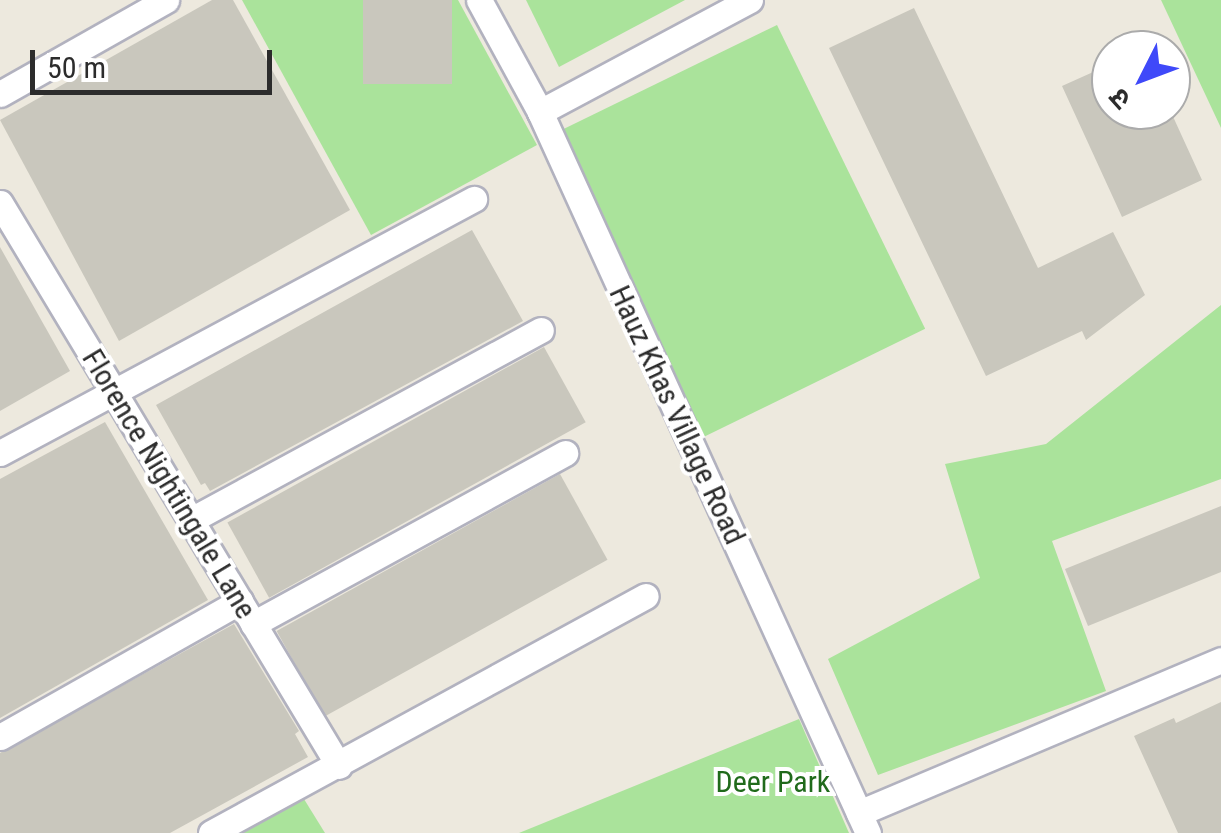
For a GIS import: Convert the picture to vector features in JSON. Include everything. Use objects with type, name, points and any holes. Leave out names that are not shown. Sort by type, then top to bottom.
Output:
[{"type":"street","points":[[0,94],[166,0]]},
{"type":"street","name":"Hauz Khas Village Road","points":[[479,0],[540,112],[863,823]]},
{"type":"street","points":[[540,112],[750,0]]},
{"type":"street","points":[[0,453],[474,199]]},
{"type":"street","name":"Florence Nightingale Lane","points":[[0,202],[338,766]]},
{"type":"street","points":[[191,520],[541,330]]},
{"type":"street","points":[[0,737],[566,452]]},
{"type":"street","points":[[211,833],[646,596]]},
{"type":"street","points":[[863,823],[1221,660]]},
{"type":"green space","points":[[242,0],[458,0],[537,145],[371,235]]},
{"type":"green space","points":[[526,0],[685,0],[559,67]]},
{"type":"green space","points":[[1161,0],[1221,0],[1221,128],[1191,64],[1191,30],[1175,30]]},
{"type":"green space","points":[[777,25],[925,329],[704,437],[556,133]]},
{"type":"green space","points":[[1221,305],[1221,479],[1052,541],[1106,691],[878,775],[828,659],[980,578],[945,464],[1046,444]]},
{"type":"green space","name":"Deer Park","points":[[799,719],[849,833],[519,833]]},
{"type":"green space","points":[[299,791],[325,833],[223,833]]},
{"type":"building","points":[[212,0],[233,0],[350,210],[119,341],[0,120]]},
{"type":"building","points":[[363,0],[452,0],[452,84],[363,84]]},
{"type":"building","points":[[914,8],[1038,268],[1113,232],[1145,295],[1086,340],[1082,331],[986,376],[829,48]]},
{"type":"building","points":[[1091,73],[1091,130],[1179,130],[1202,180],[1122,217],[1062,86]]},
{"type":"building","points":[[472,230],[523,321],[210,491],[205,483],[201,485],[156,405]]},
{"type":"building","points":[[0,247],[70,371],[0,411]]},
{"type":"building","points":[[544,347],[586,422],[269,598],[227,523]]},
{"type":"building","points":[[105,422],[208,600],[0,718],[0,479]]},
{"type":"building","points":[[560,474],[608,560],[324,717],[277,631]]},
{"type":"building","points":[[1221,506],[1221,572],[1088,626],[1065,569]]},
{"type":"building","points":[[234,624],[299,731],[295,734],[308,757],[170,833],[0,833],[0,753]]},
{"type":"building","points":[[1221,702],[1221,833],[1178,833],[1134,736],[1174,718],[1176,723]]}]
